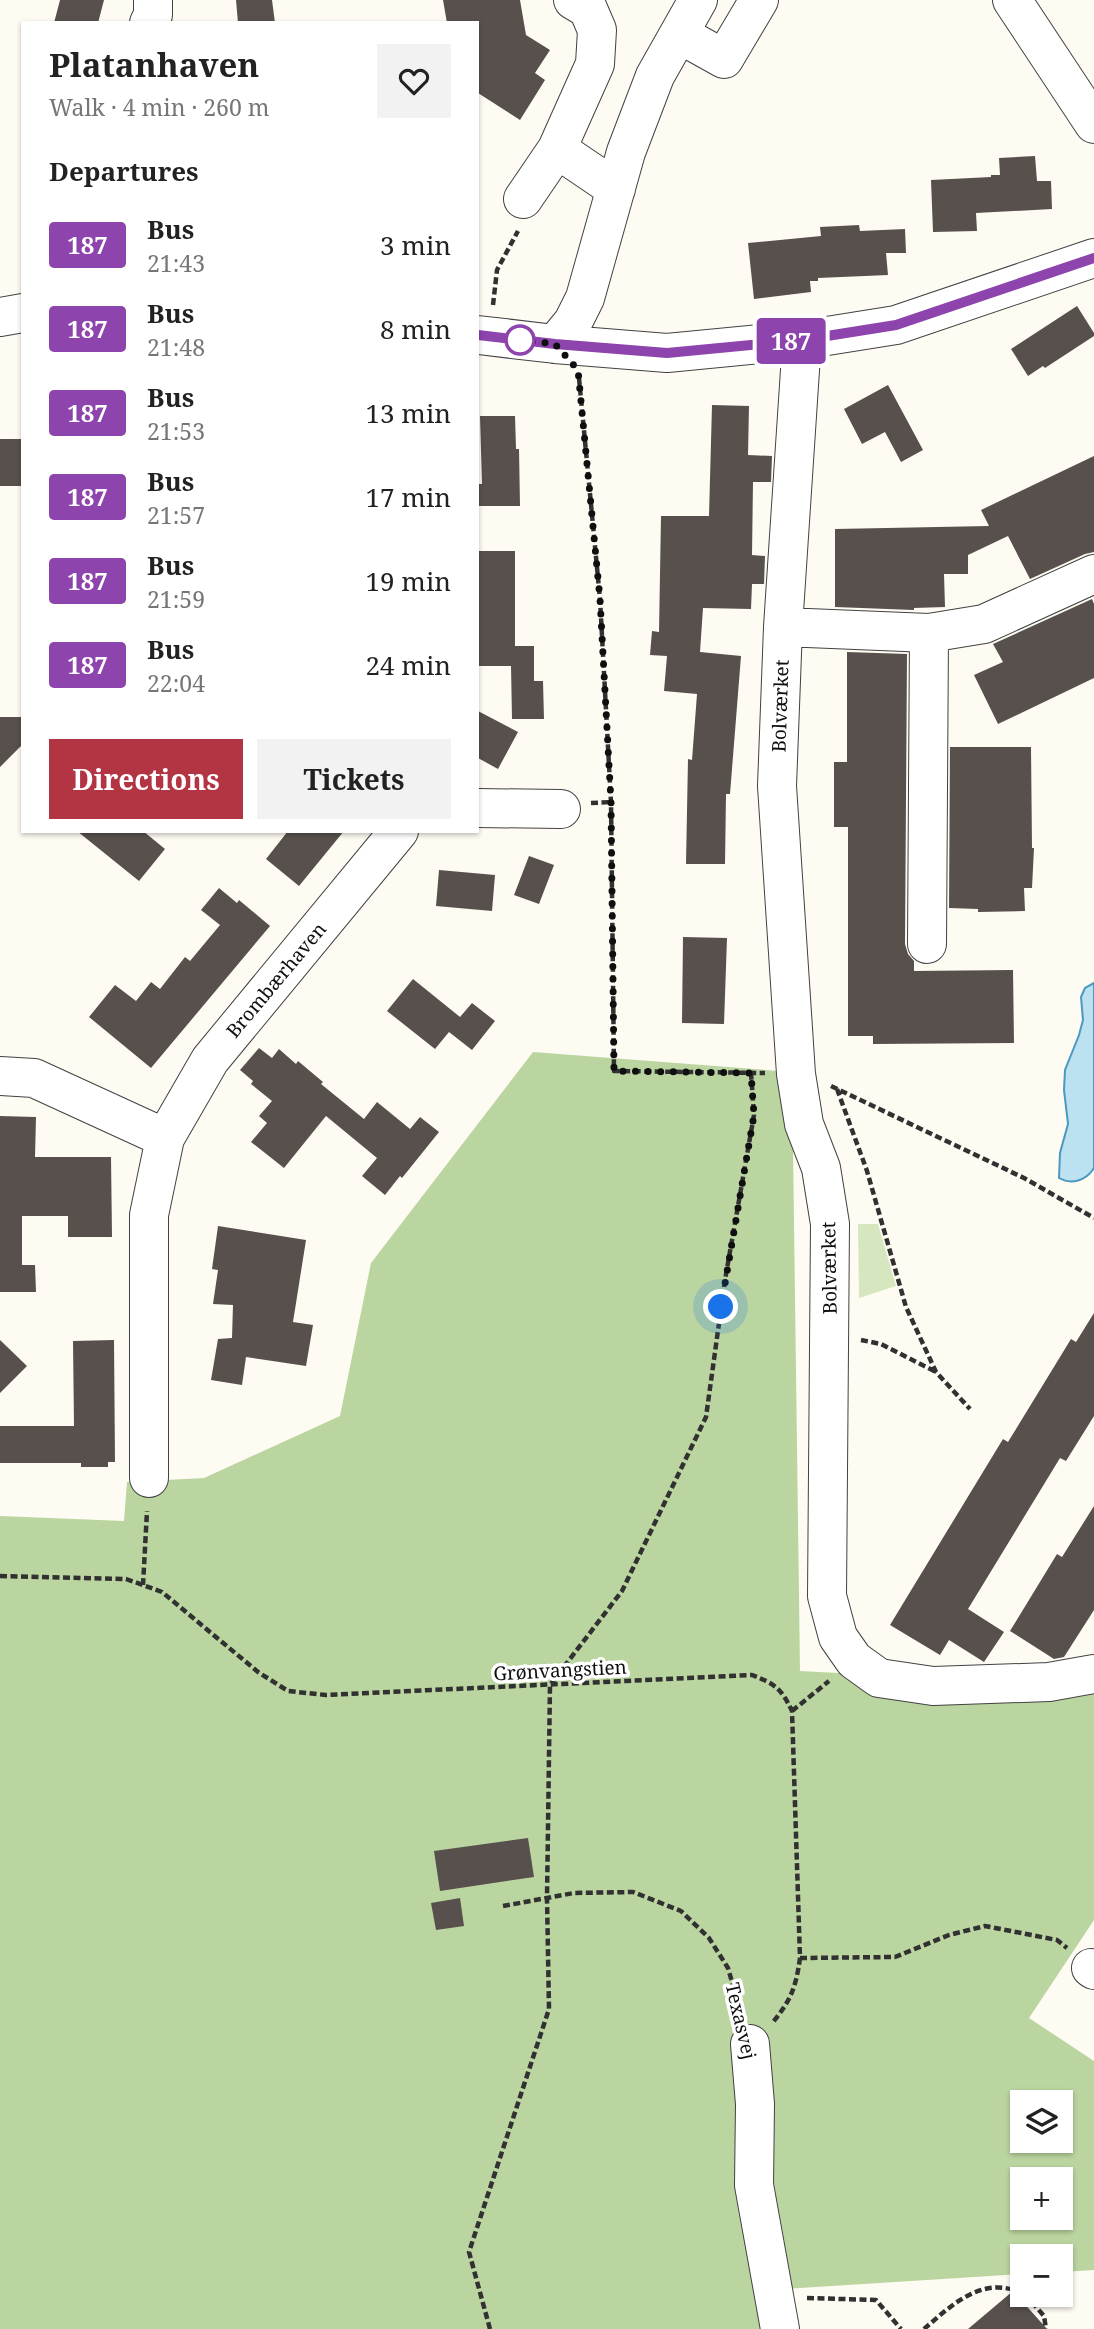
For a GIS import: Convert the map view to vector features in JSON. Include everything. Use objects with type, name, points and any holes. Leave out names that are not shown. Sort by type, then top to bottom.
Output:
[{"type":"street","points":[[150,21],[153,15],[153,0]]},
{"type":"street","points":[[523,199],[557,149],[595,64],[597,30],[588,9],[573,0]]},
{"type":"street","points":[[555,344],[573,321],[585,298],[626,152],[656,76],[698,0]]},
{"type":"street","points":[[679,34],[724,59],[759,0]]},
{"type":"street","points":[[1012,0],[1094,124]]},
{"type":"street","points":[[557,149],[615,189]]},
{"type":"street","points":[[483,336],[667,353],[802,340],[896,325],[1094,258]]},
{"type":"street","points":[[0,317],[21,313]]},
{"type":"street","name":"Bolværket","points":[[802,340],[783,627],[777,786],[796,1073],[804,1124],[821,1168],[830,1224],[827,1597],[838,1637],[854,1660],[879,1678],[933,1686],[1049,1682],[1094,1674]]},
{"type":"street","points":[[783,627],[929,633],[984,624],[1094,574]]},
{"type":"street","points":[[927,944],[929,633]]},
{"type":"street","points":[[479,808],[561,809]]},
{"type":"street","name":"Brombærhaven","points":[[149,1478],[149,1215],[166,1138],[210,1060],[397,833]]},
{"type":"street","points":[[0,1076],[34,1078],[166,1138]]},
{"type":"street","name":"Texasvej","points":[[750,2044],[755,2104],[754,2185],[777,2313]]},
{"type":"path","points":[[483,336],[497,270],[529,212],[523,199]]},
{"type":"path","points":[[490,2329],[469,2252],[549,2009],[547,1898],[550,1685],[622,1591],[706,1417],[725,1280],[754,1115],[751,1073],[614,1071],[611,802],[600,599],[578,370],[555,344]]},
{"type":"path","points":[[796,1073],[836,1088],[1024,1178],[1094,1218]]},
{"type":"path","points":[[836,1088],[867,1171],[906,1307],[936,1371],[970,1409]]},
{"type":"path","points":[[829,1341],[851,1338],[881,1344],[936,1371]]},
{"type":"path","points":[[143,1585],[149,1478]]},
{"type":"path","name":"Grønvangstien","points":[[0,1576],[126,1578],[162,1592],[258,1672],[288,1691],[326,1695],[752,1675],[773,1683],[785,1696],[792,1711]]},
{"type":"path","points":[[750,2044],[772,2024],[787,2005],[797,1985],[800,1958],[792,1711],[854,1660]]},
{"type":"path","name":"Texasvej","points":[[503,1906],[574,1893],[633,1892],[681,1911],[709,1938],[728,1968],[750,2044]]},
{"type":"path","points":[[800,1958],[895,1957],[949,1935],[985,1926],[1057,1940],[1092,1969]]},
{"type":"path","points":[[924,2329],[962,2297],[979,2290],[1010,2288]]},
{"type":"path","points":[[777,2313],[876,2300],[901,2329]]},
{"type":"path","points":[[1036,2307],[1044,2316],[1046,2329]]},
{"type":"green space","points":[[533,1052],[792,1072],[800,1671],[952,1679],[1094,1674],[1094,1920],[1029,2018],[1094,2061],[1094,2270],[1073,2271],[1073,2244],[1010,2244],[1010,2275],[784,2289],[785,2329],[0,2329],[0,1516],[124,1521],[127,1482],[204,1478],[340,1416],[371,1263]]},
{"type":"green space","points":[[858,1224],[878,1224],[896,1286],[859,1298]]},
{"type":"water","points":[[1094,983],[1094,1168],[1083,1179],[1068,1181],[1059,1178],[1060,1153],[1068,1124],[1064,1090],[1065,1070],[1083,1020],[1081,997],[1085,988]]},
{"type":"building","points":[[60,0],[104,0],[99,21],[55,21]]},
{"type":"building","points":[[236,0],[272,0],[275,21],[238,21]]},
{"type":"building","points":[[443,0],[520,0],[526,35],[550,50],[535,73],[545,80],[520,120],[479,94],[479,21],[447,21]]},
{"type":"building","points":[[1035,156],[1037,181],[1051,181],[1052,209],[976,213],[977,231],[933,232],[931,180],[1000,175],[999,158]]},
{"type":"building","points":[[859,225],[860,231],[905,229],[906,253],[886,253],[888,275],[818,278],[818,281],[810,281],[811,292],[754,299],[748,243],[821,236],[820,227]]},
{"type":"building","points":[[1077,306],[1094,336],[1028,376],[1011,349]]},
{"type":"building","points":[[888,385],[923,450],[901,462],[885,432],[862,444],[844,409]]},
{"type":"building","points":[[712,405],[749,406],[748,455],[772,456],[771,482],[753,482],[752,555],[765,556],[764,584],[752,584],[751,609],[703,608],[700,652],[741,656],[730,794],[726,794],[725,864],[686,864],[688,759],[692,760],[697,694],[664,691],[667,656],[650,655],[652,631],[659,632],[661,516],[709,516]]},
{"type":"building","points":[[480,416],[515,416],[516,449],[519,449],[520,506],[479,506],[479,484],[482,484]]},
{"type":"building","points":[[0,439],[21,439],[21,486],[0,486]]},
{"type":"building","points":[[1094,456],[1094,552],[1030,579],[1008,536],[968,555],[968,574],[944,574],[945,607],[914,610],[835,607],[835,529],[989,526],[981,510]]},
{"type":"building","points":[[479,551],[515,551],[515,646],[534,646],[534,681],[543,681],[544,719],[512,719],[511,666],[479,666]]},
{"type":"building","points":[[1092,599],[1094,678],[998,724],[974,675],[1003,662],[993,644]]},
{"type":"building","points":[[847,652],[907,654],[905,944],[914,961],[914,971],[1013,970],[1014,1043],[873,1044],[873,1036],[848,1036],[848,827],[834,827],[834,762],[847,762]]},
{"type":"building","points":[[479,712],[518,732],[498,769],[479,759]]},
{"type":"building","points":[[0,717],[21,717],[21,746],[0,767]]},
{"type":"building","points":[[950,747],[1031,747],[1034,848],[1032,888],[1024,888],[1025,911],[978,912],[978,909],[949,908]]},
{"type":"building","points":[[79,833],[145,833],[165,849],[139,881]]},
{"type":"building","points":[[286,833],[342,833],[299,886],[266,859]]},
{"type":"building","points":[[529,856],[554,865],[539,904],[514,895]]},
{"type":"building","points":[[439,870],[495,875],[492,911],[436,906]]},
{"type":"building","points":[[219,888],[237,903],[239,900],[270,926],[151,1068],[89,1017],[115,985],[136,1001],[151,982],[160,989],[185,957],[190,961],[220,925],[201,910]]},
{"type":"building","points":[[683,937],[727,938],[724,1024],[682,1023]]},
{"type":"building","points":[[413,979],[460,1017],[472,1003],[495,1021],[472,1050],[449,1032],[435,1049],[387,1011]]},
{"type":"building","points":[[259,1048],[272,1058],[279,1049],[296,1064],[298,1061],[364,1119],[377,1102],[410,1129],[420,1117],[439,1132],[385,1195],[362,1176],[377,1158],[326,1116],[284,1168],[251,1142],[267,1123],[259,1116],[272,1101],[251,1084],[253,1081],[240,1070]]},
{"type":"building","points":[[0,1116],[36,1117],[35,1157],[111,1157],[112,1237],[68,1237],[68,1216],[22,1216],[22,1265],[35,1265],[36,1292],[0,1292]]},
{"type":"building","points":[[218,1226],[306,1240],[293,1322],[313,1325],[306,1366],[246,1357],[242,1385],[211,1380],[218,1339],[232,1338],[233,1305],[213,1304],[218,1270],[212,1269]]},
{"type":"building","points":[[1094,1313],[1094,1416],[1066,1461],[1060,1458],[968,1609],[1004,1632],[984,1662],[949,1640],[940,1655],[890,1625],[1003,1439],[1008,1442],[1071,1339],[1076,1342]]},
{"type":"building","points":[[0,1340],[27,1366],[0,1393]]},
{"type":"building","points":[[114,1340],[115,1462],[108,1462],[108,1467],[81,1467],[81,1463],[0,1463],[0,1426],[74,1426],[73,1341]]},
{"type":"building","points":[[1094,1506],[1094,1610],[1064,1657],[1054,1659],[1010,1631],[1057,1554],[1062,1557]]},
{"type":"building","points":[[528,1838],[534,1877],[440,1891],[434,1851]]},
{"type":"building","points":[[460,1898],[464,1926],[436,1930],[431,1903]]},
{"type":"building","points":[[1010,2294],[1010,2307],[1027,2307],[1047,2329],[968,2329]]},
{"type":"bus line","name":"187","points":[[479,335],[667,353],[802,340],[896,325],[1094,258]]},
{"type":"route","points":[[520,340],[555,344],[578,370],[600,599],[611,802],[614,1071],[751,1073],[754,1115],[721,1307]]}]
